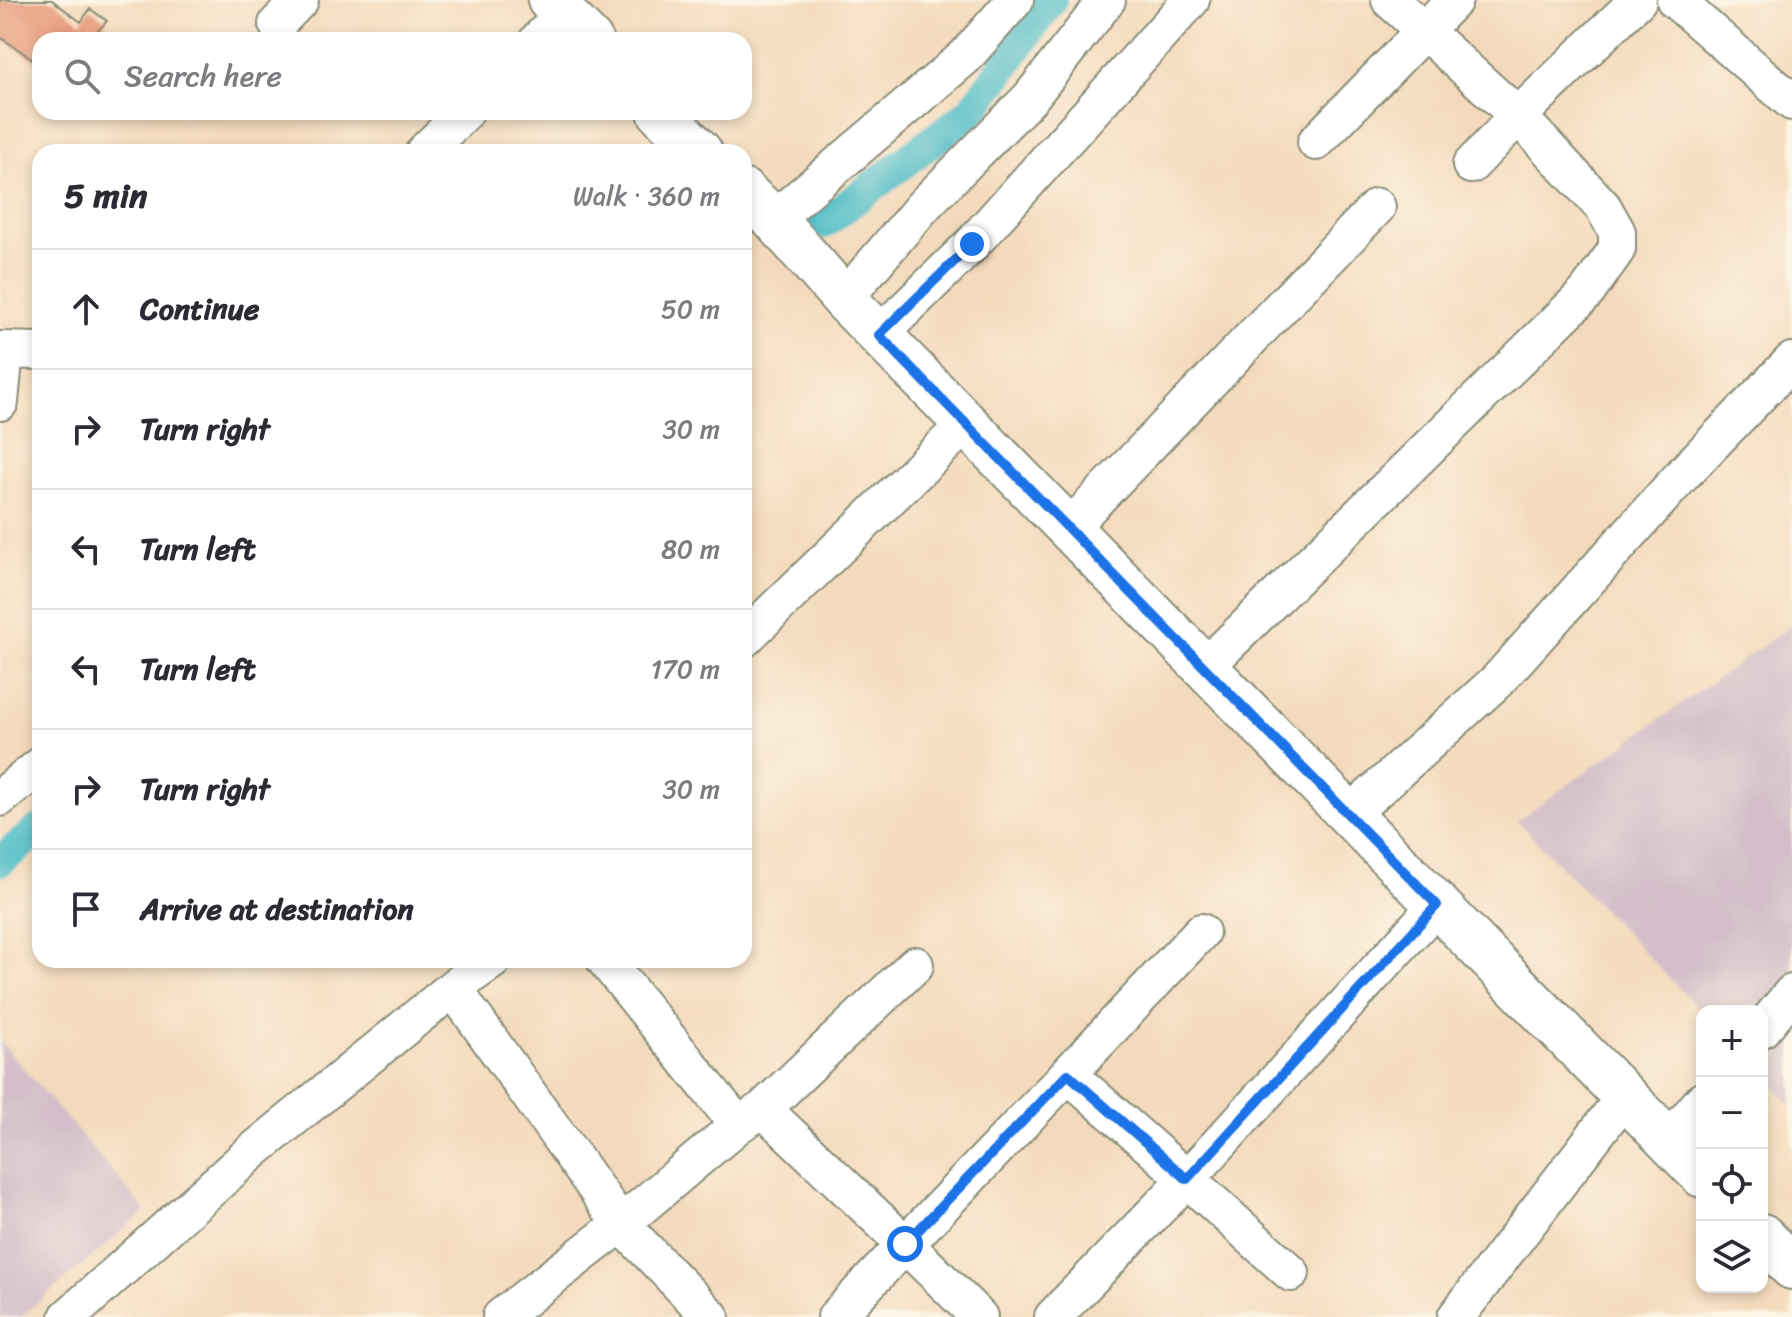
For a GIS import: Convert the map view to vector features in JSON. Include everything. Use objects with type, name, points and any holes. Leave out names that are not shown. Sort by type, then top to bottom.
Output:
[{"type":"main road","points":[[668,120],[691,144]]},
{"type":"main road","points":[[759,206],[879,335],[1696,1169]]},
{"type":"main road","points":[[1768,1242],[1792,1267]]},
{"type":"street","points":[[759,206],[965,57],[1015,0]]},
{"type":"street","points":[[844,299],[924,205],[1030,98],[1107,0]]},
{"type":"street","points":[[879,335],[972,244],[1191,0]]},
{"type":"street","points":[[1205,667],[1587,292],[1617,249],[1617,232],[1603,207],[1518,116],[1390,0]]},
{"type":"street","points":[[1316,142],[1454,0]]},
{"type":"street","points":[[1471,165],[1638,0]]},
{"type":"street","points":[[1675,0],[1792,102]]},
{"type":"street","points":[[432,144],[457,120]]},
{"type":"street","points":[[1069,528],[1377,207]]},
{"type":"street","points":[[0,402],[15,351]]},
{"type":"street","points":[[1349,815],[1497,681],[1684,473],[1792,361]]},
{"type":"street","points":[[752,631],[966,424]]},
{"type":"street","points":[[0,798],[32,772]]},
{"type":"street","points":[[1053,1317],[1187,1179],[1437,905]]},
{"type":"street","points":[[836,1317],[1201,932]]},
{"type":"street","points":[[501,1317],[621,1224],[750,1117],[915,965]]},
{"type":"street","points":[[68,1317],[253,1151],[482,968]]},
{"type":"street","points":[[612,968],[750,1117],[905,1244],[979,1317]]},
{"type":"street","points":[[453,988],[621,1224],[711,1317]]},
{"type":"street","points":[[1768,1022],[1792,993]]},
{"type":"street","points":[[1068,1074],[1291,1273]]},
{"type":"street","points":[[1456,1317],[1625,1096]]},
{"type":"street","points":[[1669,1141],[1696,1108]]},
{"type":"shaded area","points":[[1792,625],[1792,1106],[1768,1080],[1768,1005],[1696,1006],[1517,821]]},
{"type":"shaded area","points":[[0,1041],[146,1211],[21,1317],[0,1317]]},
{"type":"building","points":[[0,0],[52,0],[81,22],[90,9],[107,21],[97,32],[32,32],[32,59],[0,37]]},
{"type":"waterway","points":[[824,223],[972,111],[1051,0]]},
{"type":"waterway","points":[[0,861],[32,835]]},
{"type":"route","points":[[905,1244],[1068,1074],[1187,1179],[1437,905],[879,335],[972,244]]}]
